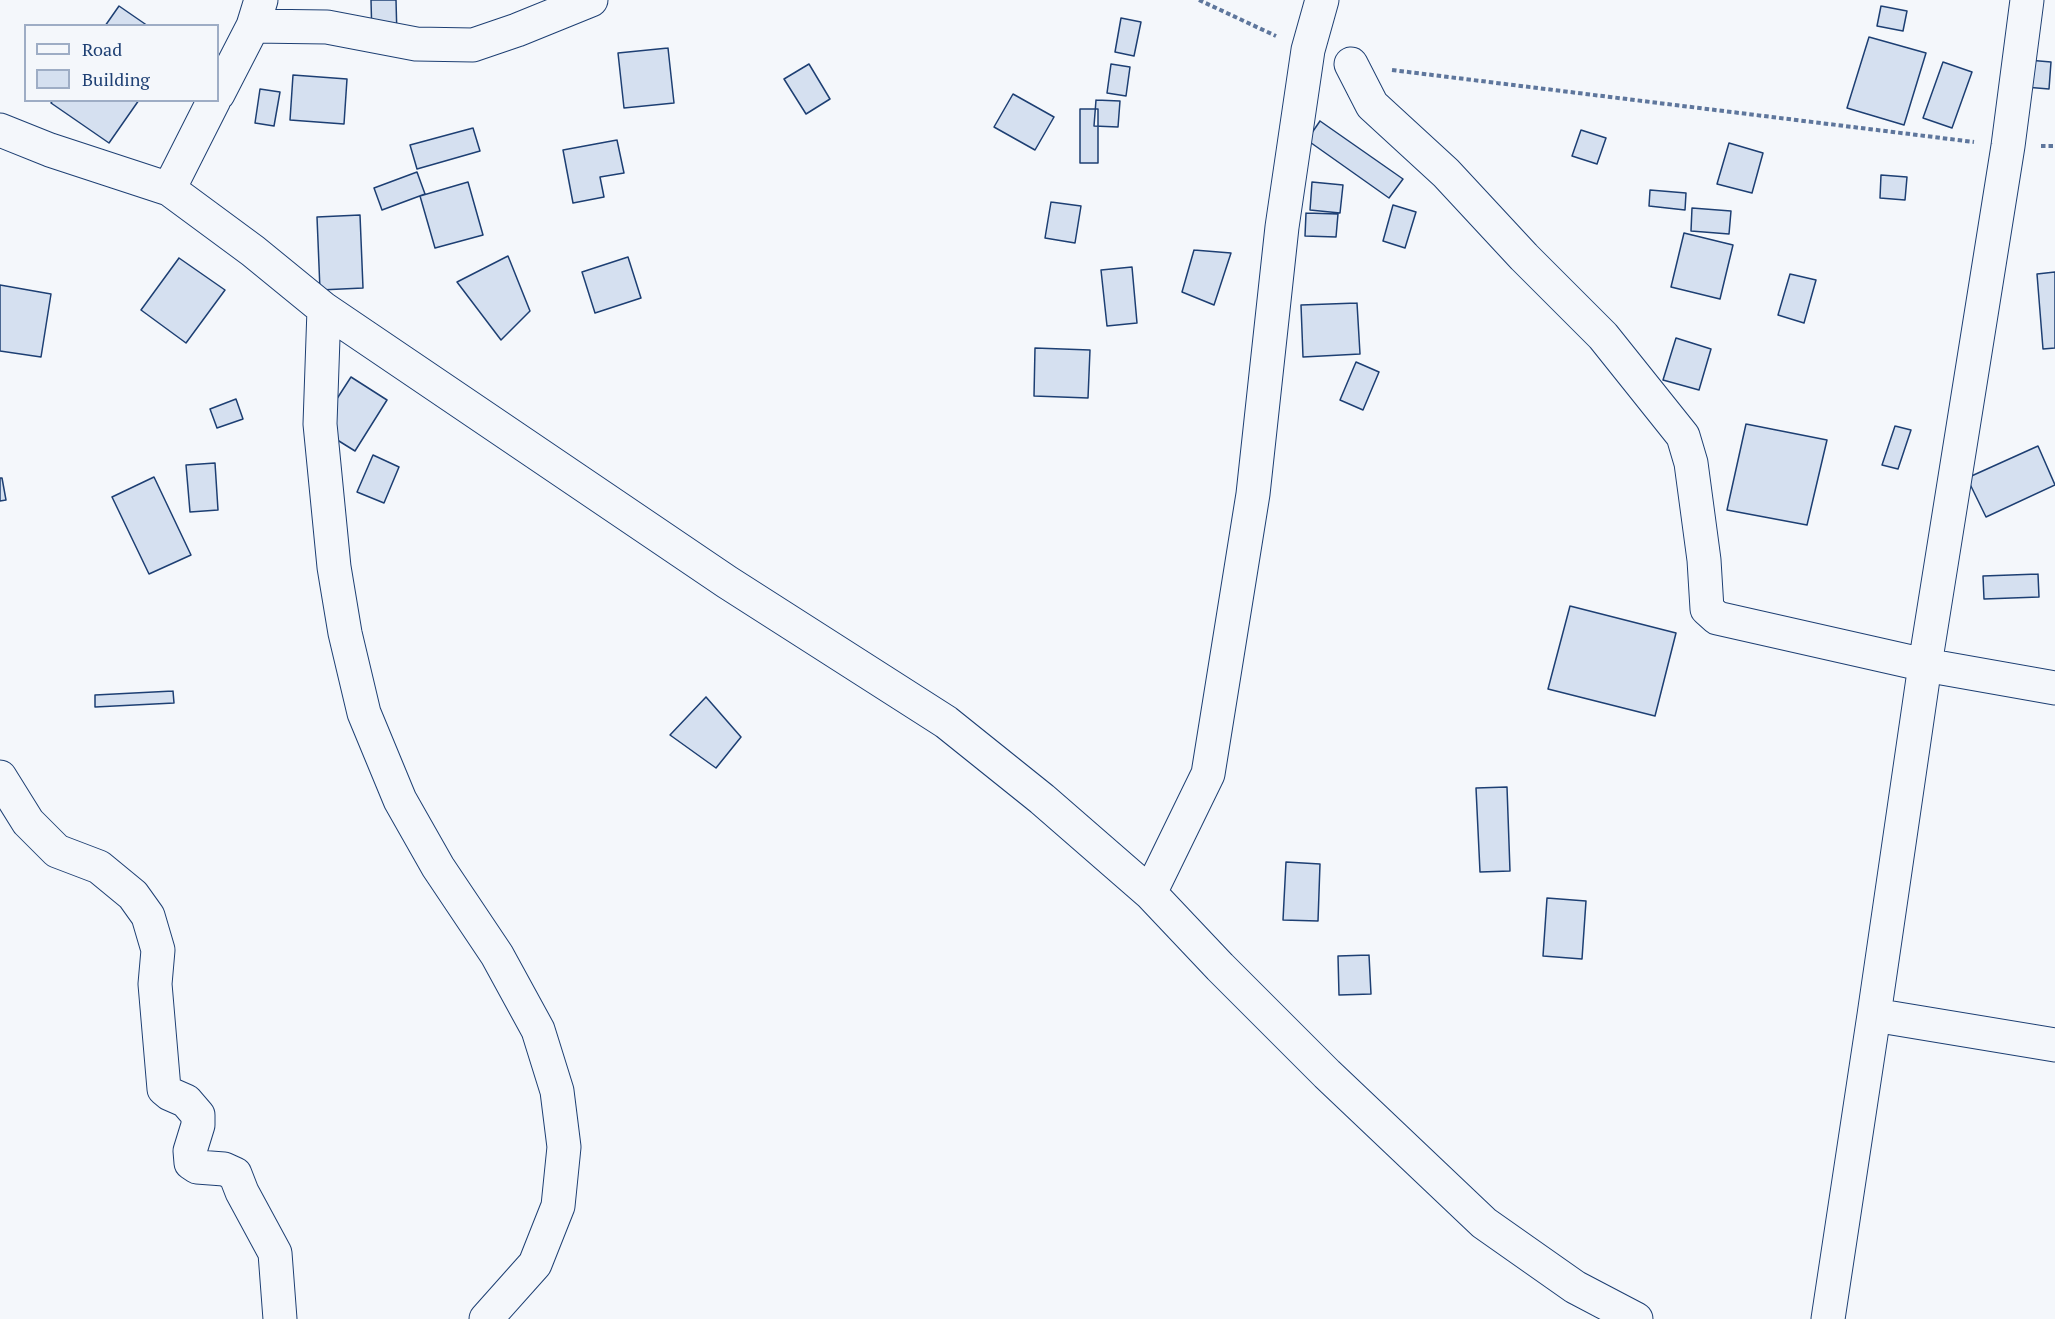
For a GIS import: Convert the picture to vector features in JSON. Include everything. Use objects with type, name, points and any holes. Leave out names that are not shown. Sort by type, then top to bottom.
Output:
[{"type":"street","points":[[219,92],[257,13],[416,44],[473,45],[591,0]]},
{"type":"street","points":[[1150,893],[1208,774],[1253,494],[1282,227],[1308,50],[1322,0]]},
{"type":"street","points":[[1828,1319],[1924,665],[2008,146],[2026,0]]},
{"type":"street","points":[[1351,64],[1372,105],[1446,173],[1524,257],[1603,336],[1683,436],[1691,464],[1704,560],[1707,609],[1718,618],[1924,665],[2055,688]]},
{"type":"street","points":[[169,189],[213,102]]},
{"type":"street","points":[[0,130],[50,150],[169,189],[253,251],[324,309],[727,582],[946,722],[1042,798],[1150,893],[1327,1074],[1484,1223],[1575,1287],[1636,1319]]},
{"type":"street","points":[[324,309],[320,424],[334,567],[345,633],[364,713],[400,800],[438,867],[497,955],[538,1030],[557,1090],[564,1147],[558,1206],[535,1264],[486,1319]]},
{"type":"street","points":[[0,777],[27,822],[57,851],[99,867],[133,896],[148,916],[158,950],[155,984],[164,1089],[186,1101],[198,1115],[198,1125],[190,1151],[191,1163],[197,1167],[224,1168],[235,1174],[242,1192],[275,1253],[280,1319]]},
{"type":"street","points":[[1874,1015],[2055,1045]]},
{"type":"path","points":[[1199,0],[1308,50]]},
{"type":"path","points":[[1351,64],[2008,146],[2055,146]]},
{"type":"building","points":[[371,0],[396,0],[397,37],[372,38]]},
{"type":"building","points":[[119,6],[145,24],[106,24]]},
{"type":"building","points":[[1881,6],[1907,11],[1903,31],[1877,26]]},
{"type":"building","points":[[1121,18],[1141,22],[1134,56],[1115,52]]},
{"type":"building","points":[[1869,37],[1926,53],[1904,125],[1847,108]]},
{"type":"building","points":[[668,48],[674,103],[624,108],[618,53]]},
{"type":"building","points":[[2028,60],[2051,62],[2049,89],[2025,87]]},
{"type":"building","points":[[1943,62],[1972,72],[1952,128],[1923,118]]},
{"type":"building","points":[[809,64],[830,99],[806,114],[784,79]]},
{"type":"building","points":[[1111,64],[1130,67],[1126,96],[1107,93]]},
{"type":"building","points":[[293,75],[347,79],[344,124],[290,120]]},
{"type":"building","points":[[260,89],[280,92],[274,126],[255,123]]},
{"type":"building","points":[[1013,94],[1054,117],[1035,150],[994,127]]},
{"type":"building","points":[[1096,100],[1120,101],[1118,127],[1094,126]]},
{"type":"building","points":[[52,102],[138,102],[109,143]]},
{"type":"building","points":[[1080,109],[1098,109],[1098,163],[1080,163]]},
{"type":"building","points":[[1320,121],[1403,179],[1389,198],[1307,140]]},
{"type":"building","points":[[473,128],[480,151],[417,169],[410,145]]},
{"type":"building","points":[[1581,130],[1606,138],[1597,164],[1572,156]]},
{"type":"building","points":[[617,140],[624,173],[600,177],[604,197],[573,203],[563,150]]},
{"type":"building","points":[[1729,143],[1763,153],[1752,193],[1717,184]]},
{"type":"building","points":[[417,172],[425,194],[382,210],[374,188]]},
{"type":"building","points":[[1881,175],[1907,177],[1905,200],[1880,198]]},
{"type":"building","points":[[468,182],[483,235],[435,248],[420,196]]},
{"type":"building","points":[[1312,182],[1343,185],[1340,213],[1310,210]]},
{"type":"building","points":[[1650,190],[1686,193],[1685,210],[1649,206]]},
{"type":"building","points":[[1051,202],[1081,206],[1075,243],[1045,238]]},
{"type":"building","points":[[1393,205],[1416,212],[1405,248],[1383,241]]},
{"type":"building","points":[[1692,208],[1731,211],[1729,234],[1691,231]]},
{"type":"building","points":[[1306,213],[1338,214],[1336,237],[1305,236]]},
{"type":"building","points":[[360,215],[363,288],[320,290],[317,217]]},
{"type":"building","points":[[1684,233],[1733,245],[1720,299],[1671,287]]},
{"type":"building","points":[[1194,250],[1231,253],[1214,305],[1182,292]]},
{"type":"building","points":[[508,256],[530,311],[501,340],[457,282]]},
{"type":"building","points":[[628,257],[641,298],[595,313],[582,272]]},
{"type":"building","points":[[179,258],[225,290],[186,343],[141,310]]},
{"type":"building","points":[[1132,267],[1137,323],[1107,326],[1101,270]]},
{"type":"building","points":[[2055,272],[2055,348],[2043,349],[2037,274]]},
{"type":"building","points":[[1790,274],[1816,280],[1804,323],[1778,315]]},
{"type":"building","points":[[0,285],[51,294],[41,357],[0,351]]},
{"type":"building","points":[[1357,303],[1360,354],[1303,357],[1301,305]]},
{"type":"building","points":[[1676,338],[1711,349],[1699,390],[1663,380]]},
{"type":"building","points":[[1035,348],[1090,350],[1088,398],[1034,396]]},
{"type":"building","points":[[1356,362],[1379,372],[1363,410],[1340,400]]},
{"type":"building","points":[[351,377],[387,400],[355,451],[318,428]]},
{"type":"building","points":[[236,399],[243,419],[217,428],[210,409]]},
{"type":"building","points":[[1746,424],[1827,440],[1807,525],[1727,510]]},
{"type":"building","points":[[1895,426],[1911,430],[1898,469],[1882,465]]},
{"type":"building","points":[[2038,446],[2055,485],[1986,517],[1967,478]]},
{"type":"building","points":[[373,455],[399,467],[384,503],[357,492]]},
{"type":"building","points":[[215,463],[218,510],[190,512],[186,465]]},
{"type":"building","points":[[154,477],[191,555],[149,574],[112,497]]},
{"type":"building","points":[[0,478],[2,478],[6,500],[0,501]]},
{"type":"building","points":[[2038,574],[2039,597],[1984,599],[1983,576]]},
{"type":"building","points":[[1570,606],[1676,633],[1655,716],[1548,689]]},
{"type":"building","points":[[173,691],[174,703],[95,707],[95,695]]},
{"type":"building","points":[[706,697],[741,737],[716,768],[670,735]]},
{"type":"building","points":[[1507,787],[1510,871],[1480,872],[1476,788]]},
{"type":"building","points":[[1286,862],[1320,864],[1318,921],[1283,920]]},
{"type":"building","points":[[1547,898],[1586,901],[1582,959],[1543,956]]},
{"type":"building","points":[[1369,955],[1371,994],[1339,995],[1338,956]]}]
